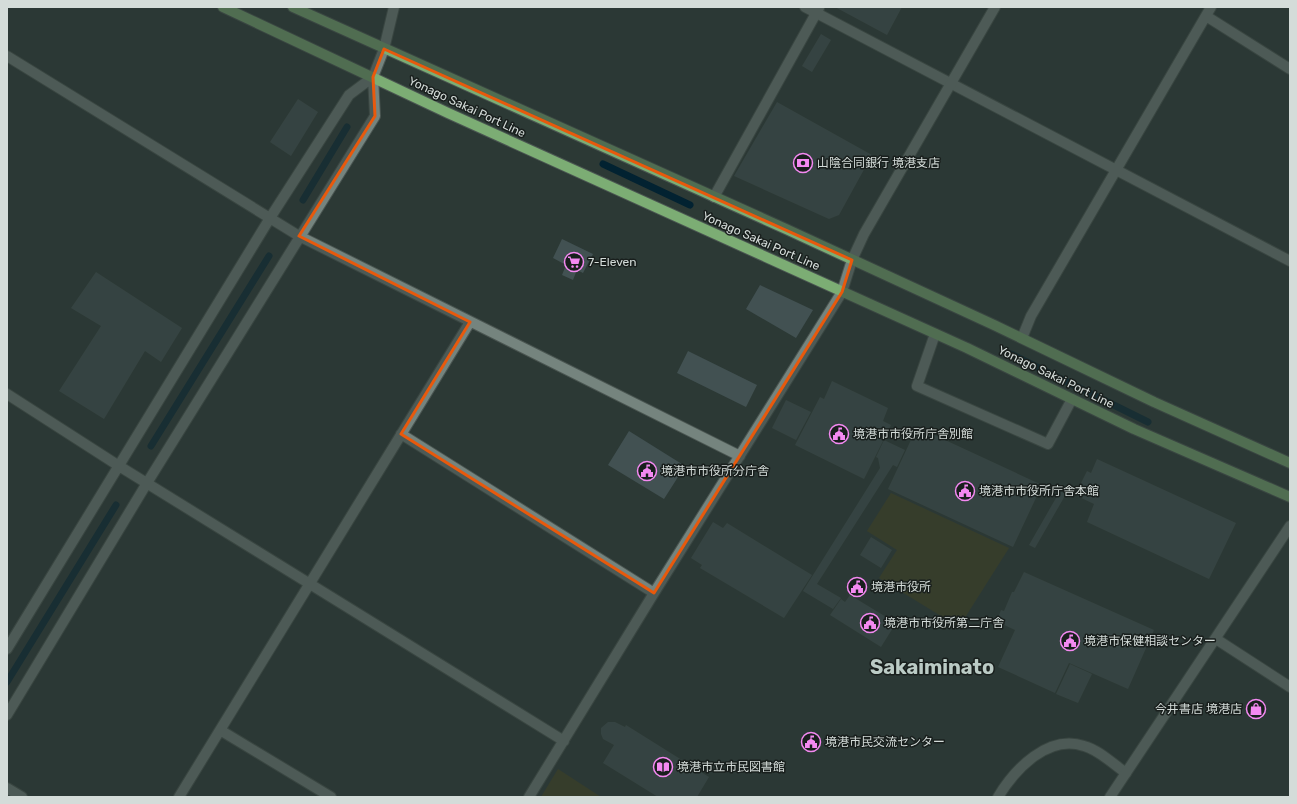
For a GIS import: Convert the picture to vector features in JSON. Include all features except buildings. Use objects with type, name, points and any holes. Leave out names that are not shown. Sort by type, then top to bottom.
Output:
[{"type":"main road","name":"Yonago Sakai Port Line","points":[[223,7],[935,334],[1134,429],[1290,497]]},
{"type":"main road","name":"Yonago Sakai Port Line","points":[[293,7],[852,260],[1022,338],[1154,402],[1290,463]]},
{"type":"street","points":[[7,715],[147,483],[299,236],[375,116],[373,77],[384,49],[394,7]]},
{"type":"street","points":[[805,7],[819,10],[951,84],[1117,169],[1290,261]]},
{"type":"street","points":[[529,797],[654,593],[842,292],[852,260],[864,234],[996,7]]},
{"type":"street","points":[[714,197],[819,10]]},
{"type":"street","points":[[1022,338],[1031,316],[1208,11],[1290,69]]},
{"type":"street","points":[[7,56],[299,236],[740,456]]},
{"type":"street","points":[[7,649],[270,218],[349,95],[373,77]]},
{"type":"street","points":[[179,797],[470,322]]},
{"type":"street","points":[[935,334],[917,386],[1048,444],[1072,399]]},
{"type":"street","points":[[7,394],[119,466],[311,583],[564,741]]},
{"type":"street","points":[[401,434],[654,593]]},
{"type":"street","points":[[1110,797],[1290,526]]},
{"type":"street","points":[[1216,639],[1290,687]]},
{"type":"street","points":[[220,730],[331,797]]},
{"type":"street","points":[[998,797],[1008,780],[1034,755],[1065,743],[1085,746],[1126,773]]},
{"type":"street","points":[[7,788],[22,797]]},
{"type":"highlighted area","points":[[384,49],[852,260],[842,292],[654,593],[401,434],[470,322],[299,236],[375,116],[373,77]]},
{"type":"shaded area","points":[[891,493],[1009,548],[959,627],[879,578],[897,550],[867,531]]},
{"type":"shaded area","points":[[558,769],[601,797],[541,797]]},
{"type":"waterway","points":[[303,200],[347,127]]},
{"type":"waterway","points":[[603,164],[690,205]]},
{"type":"waterway","points":[[151,446],[269,256]]},
{"type":"waterway","points":[[1011,354],[1148,422]]},
{"type":"waterway","points":[[7,682],[116,505]]},
{"type":"place","name":"山陰合同銀行 境港支店","points":[[803,163]]},
{"type":"place","name":"7-Eleven","points":[[574,262]]},
{"type":"place","name":"境港市市役所庁舎別館","points":[[839,434]]},
{"type":"place","name":"境港市市役所分庁舎","points":[[647,471]]},
{"type":"place","name":"境港市市役所庁舎本館","points":[[965,491]]},
{"type":"place","name":"境港市役所","points":[[857,587]]},
{"type":"place","name":"境港市市役所第二庁舎","points":[[870,623]]},
{"type":"place","name":"境港市保健相談センター","points":[[1070,641]]},
{"type":"place","name":"今井書店 境港店","points":[[1256,709]]},
{"type":"place","name":"境港市民交流センター","points":[[811,742]]},
{"type":"place","name":"境港市立市民図書館","points":[[663,767]]},
{"type":"district","name":"Sakaiminato","points":[[932,667]]}]
